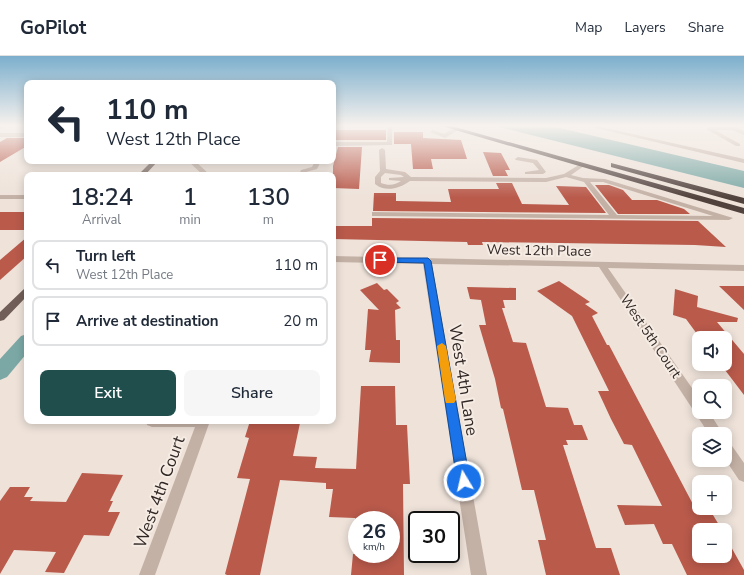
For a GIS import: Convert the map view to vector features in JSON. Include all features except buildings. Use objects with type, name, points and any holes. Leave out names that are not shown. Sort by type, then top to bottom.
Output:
[{"type":"highway","points":[[527,149],[744,211]]},
{"type":"highway","points":[[557,149],[744,201]]},
{"type":"highway","points":[[582,165],[634,171]]},
{"type":"main road","points":[[145,172],[152,164]]},
{"type":"main road","points":[[1,315],[24,294]]},
{"type":"street","points":[[692,149],[744,161]]},
{"type":"street","points":[[382,150],[383,170],[378,177],[378,184],[384,187],[399,186],[409,179]]},
{"type":"street","points":[[704,152],[736,152]]},
{"type":"street","points":[[527,173],[543,172],[535,162],[518,159],[527,173],[532,180]]},
{"type":"street","points":[[194,164],[204,172]]},
{"type":"street","points":[[303,172],[315,168],[317,164]]},
{"type":"street","points":[[391,179],[546,180],[566,175],[582,165]]},
{"type":"street","points":[[383,170],[403,173],[409,179]]},
{"type":"street","points":[[566,175],[586,181],[615,217]]},
{"type":"street","points":[[375,214],[729,218],[603,180],[581,180]]},
{"type":"street","points":[[0,197],[24,197]]},
{"type":"street","name":"West 12th Place","points":[[336,259],[744,268]]},
{"type":"street","name":"West 4th Lane","points":[[428,261],[479,575]]},
{"type":"street","name":"West 5th Court","points":[[602,265],[692,398]]},
{"type":"street","name":"West 4th Court","points":[[147,575],[203,424]]},
{"type":"street","points":[[732,457],[744,475]]},
{"type":"water","points":[[588,149],[651,149],[744,171],[744,188]]},
{"type":"waterway","points":[[0,372],[24,344]]},
{"type":"slow traffic","points":[[442,346],[450,400]]},
{"type":"route","points":[[380,260],[428,261],[464,481]]}]
